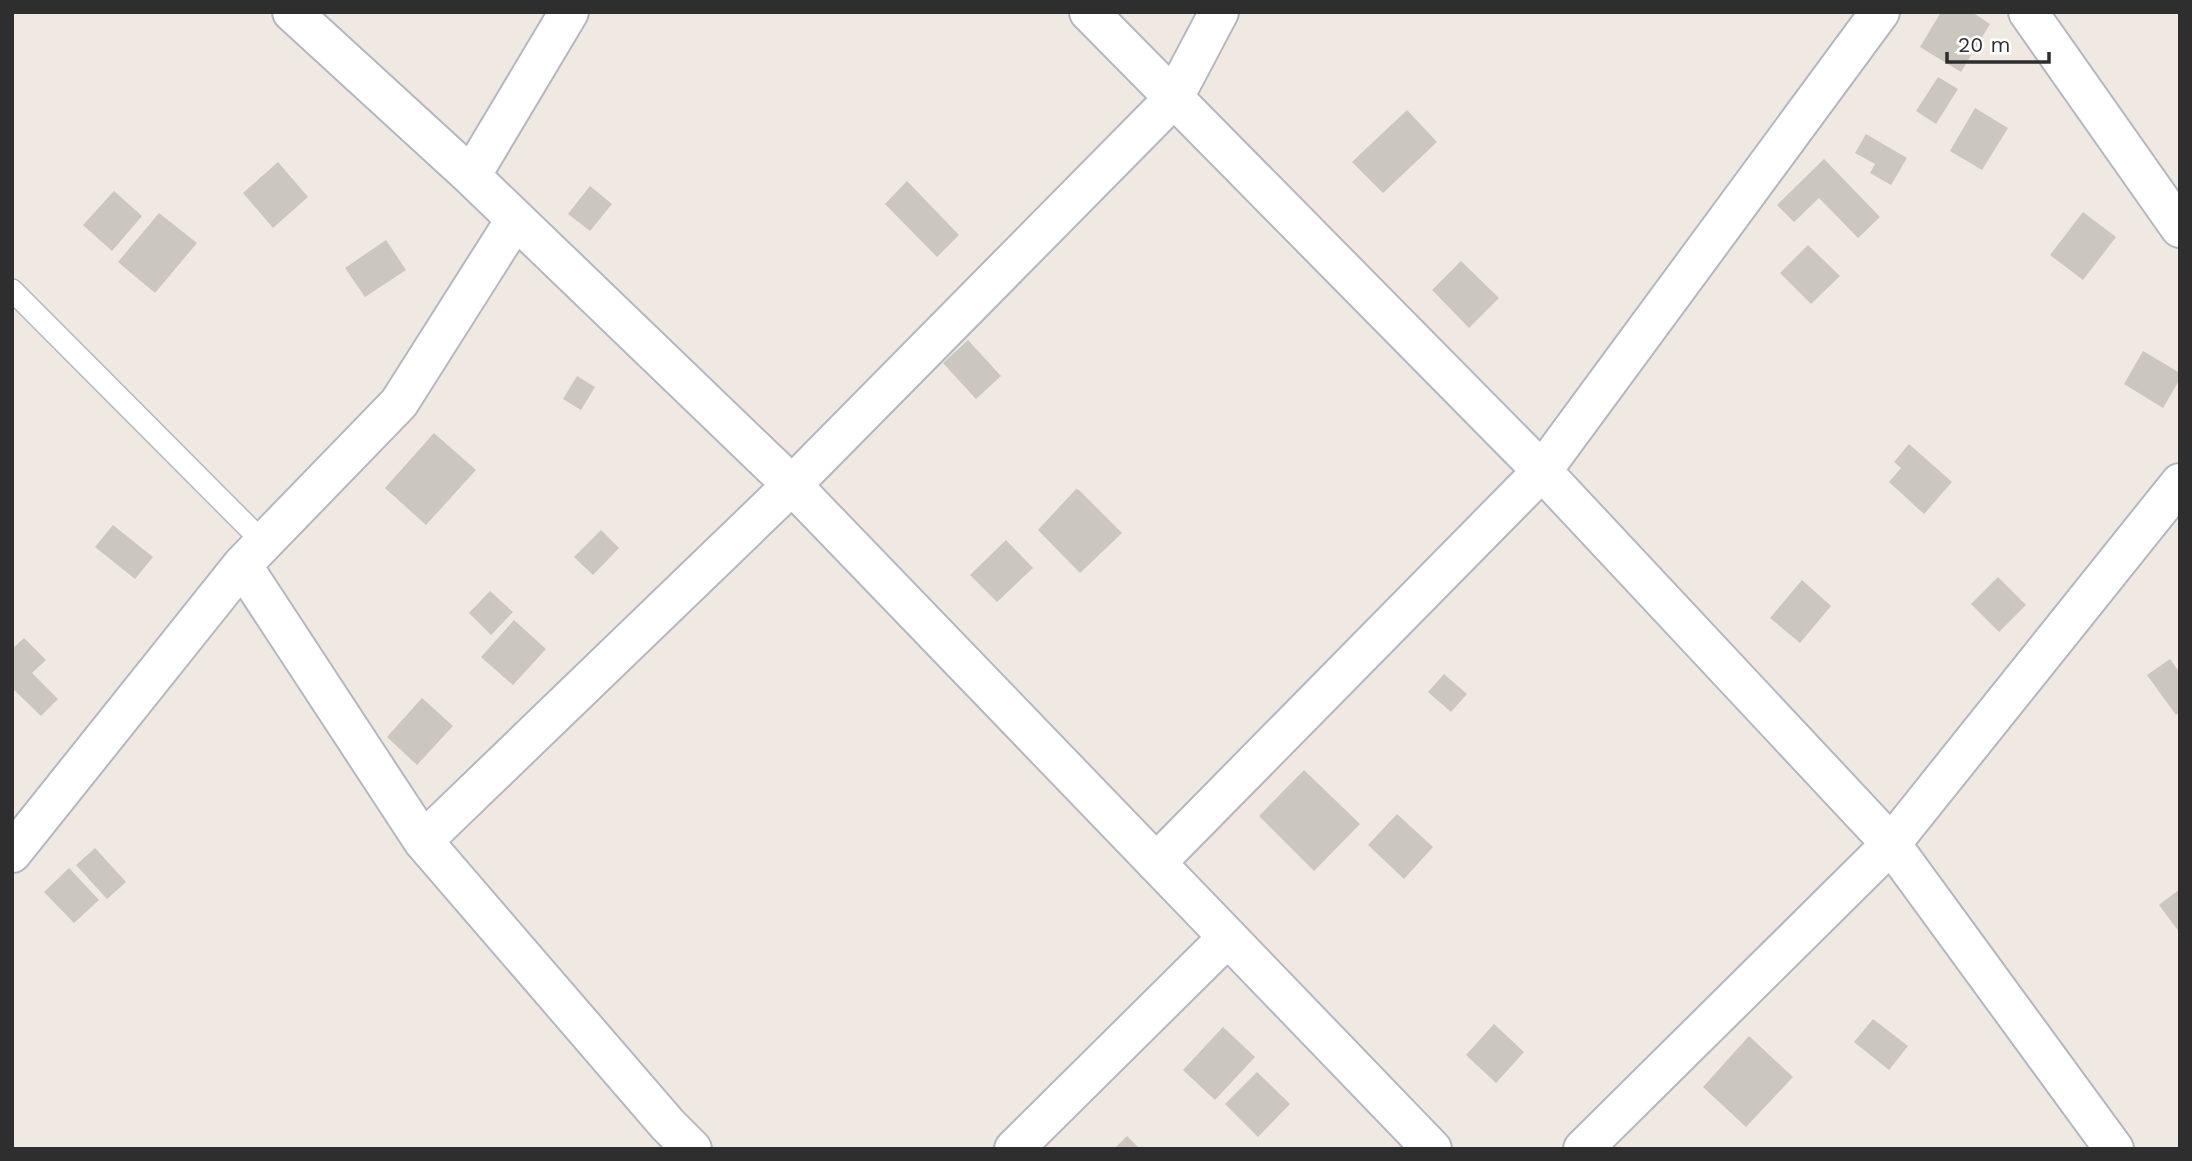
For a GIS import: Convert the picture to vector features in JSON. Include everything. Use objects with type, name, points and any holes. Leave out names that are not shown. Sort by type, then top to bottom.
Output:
[{"type":"street","points":[[292,12],[471,176],[792,485],[1432,1149]]},
{"type":"street","points":[[471,176],[569,12]]},
{"type":"street","points":[[1089,12],[1542,471],[1891,844],[2114,1149]]},
{"type":"street","points":[[423,841],[792,485],[1173,99],[1219,12]]},
{"type":"street","points":[[1156,863],[1542,471],[1880,12]]},
{"type":"street","points":[[2028,12],[2180,228]]},
{"type":"street","points":[[12,853],[253,554],[398,403],[515,220]]},
{"type":"street","points":[[1583,1149],[1891,844],[2180,483]]},
{"type":"street","points":[[253,554],[423,841],[668,1125],[692,1149]]},
{"type":"street","points":[[1014,1149],[1228,937]]},
{"type":"lane","points":[[12,290],[253,554]]},
{"type":"building","points":[[1941,12],[1972,12],[1990,24],[1961,72],[1920,47]]},
{"type":"building","points":[[1938,77],[1958,89],[1936,124],[1916,111]]},
{"type":"building","points":[[1975,108],[2008,128],[1982,170],[1950,151]]},
{"type":"building","points":[[1407,110],[1437,142],[1383,193],[1352,162]]},
{"type":"building","points":[[1866,134],[1907,158],[1891,185],[1870,173],[1875,164],[1855,153]]},
{"type":"building","points":[[1824,159],[1880,217],[1858,238],[1819,198],[1794,222],[1777,205]]},
{"type":"building","points":[[278,162],[308,197],[273,228],[243,193]]},
{"type":"building","points":[[907,181],[959,235],[937,257],[885,204]]},
{"type":"building","points":[[590,186],[612,204],[590,231],[568,214]]},
{"type":"building","points":[[114,191],[142,216],[112,251],[83,225]]},
{"type":"building","points":[[2083,212],[2116,237],[2083,280],[2050,255]]},
{"type":"building","points":[[159,213],[197,243],[155,293],[118,262]]},
{"type":"building","points":[[386,240],[406,270],[365,297],[345,268]]},
{"type":"building","points":[[1808,245],[1840,276],[1811,304],[1780,273]]},
{"type":"building","points":[[1461,261],[1499,298],[1469,328],[1432,290]]},
{"type":"building","points":[[968,340],[1001,376],[976,399],[943,363]]},
{"type":"building","points":[[2143,351],[2180,373],[2180,379],[2163,408],[2124,384]]},
{"type":"building","points":[[577,376],[595,387],[581,410],[563,399]]},
{"type":"building","points":[[434,433],[476,470],[426,525],[385,488]]},
{"type":"building","points":[[1909,444],[1952,482],[1924,514],[1889,482],[1901,468],[1894,462]]},
{"type":"building","points":[[1076,489],[1122,533],[1080,573],[1038,530]]},
{"type":"building","points":[[113,525],[153,557],[135,579],[95,547]]},
{"type":"building","points":[[601,530],[619,548],[593,575],[574,557]]},
{"type":"building","points":[[1006,540],[1033,568],[997,602],[970,575]]},
{"type":"building","points":[[1998,577],[2026,605],[1999,632],[1971,604]]},
{"type":"building","points":[[1802,580],[1831,606],[1800,643],[1770,618]]},
{"type":"building","points":[[490,591],[513,612],[491,635],[469,613]]},
{"type":"building","points":[[514,620],[546,649],[513,685],[481,657]]},
{"type":"building","points":[[24,638],[46,660],[32,673],[58,699],[41,716],[12,688],[12,649]]},
{"type":"building","points":[[2170,659],[2180,673],[2180,712],[2176,715],[2147,675]]},
{"type":"building","points":[[1444,674],[1467,694],[1451,712],[1428,692]]},
{"type":"building","points":[[422,698],[453,726],[417,765],[387,737]]},
{"type":"building","points":[[1304,770],[1360,824],[1314,871],[1259,816]]},
{"type":"building","points":[[1397,814],[1433,847],[1404,879],[1368,845]]},
{"type":"building","points":[[95,848],[126,882],[107,899],[76,865]]},
{"type":"building","points":[[69,868],[99,900],[74,923],[44,892]]},
{"type":"building","points":[[2180,889],[2180,933],[2159,905]]},
{"type":"building","points":[[1873,1019],[1908,1046],[1889,1070],[1854,1042]]},
{"type":"building","points":[[1494,1024],[1524,1052],[1496,1083],[1466,1055]]},
{"type":"building","points":[[1223,1027],[1255,1057],[1215,1100],[1183,1070]]},
{"type":"building","points":[[1749,1036],[1793,1077],[1746,1127],[1703,1087]]},
{"type":"building","points":[[1257,1072],[1290,1104],[1258,1137],[1225,1104]]},
{"type":"building","points":[[1127,1136],[1140,1149],[1114,1149]]}]
